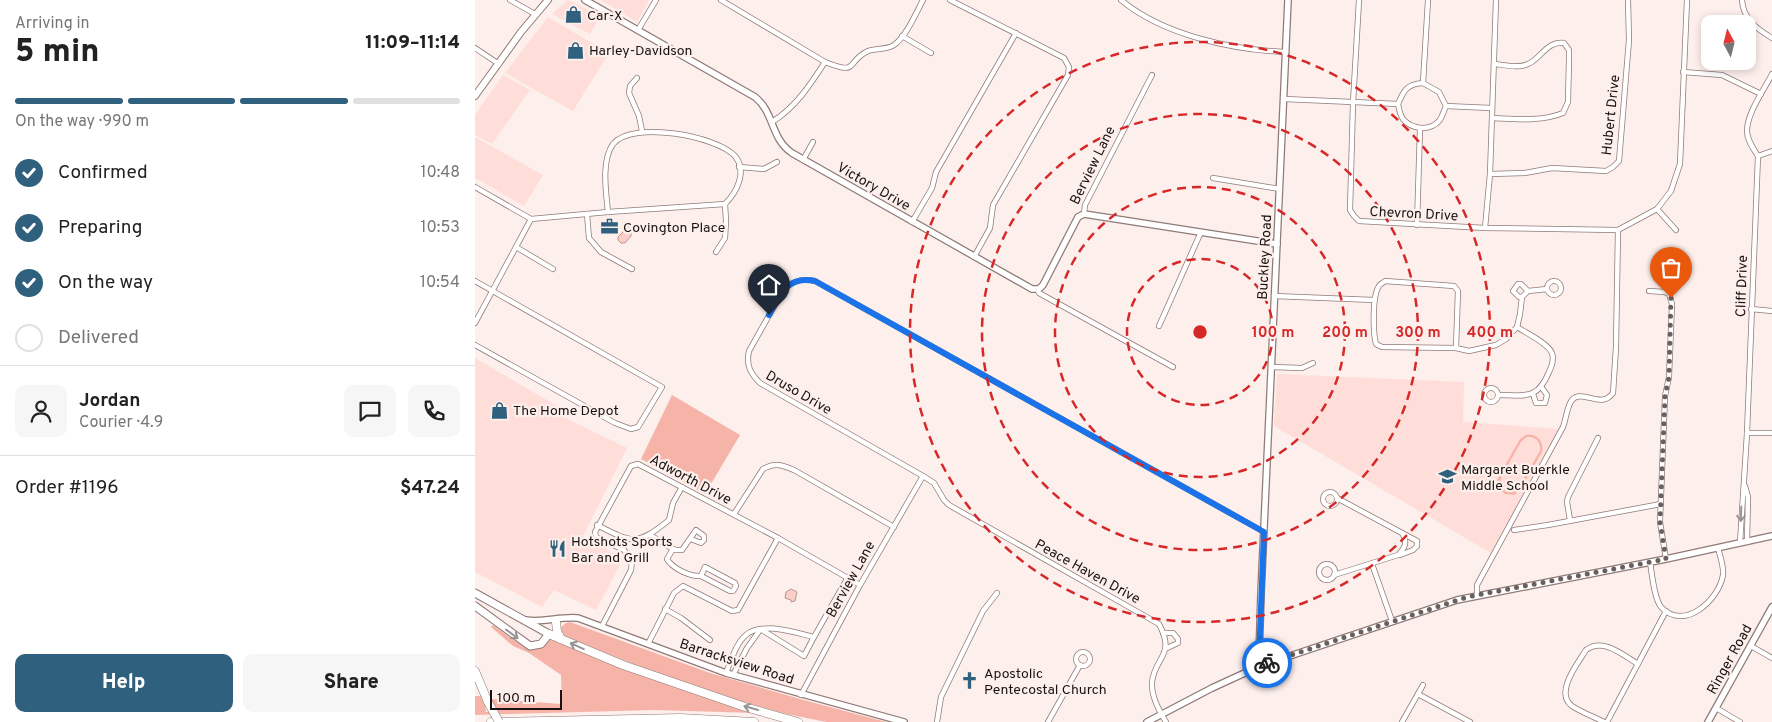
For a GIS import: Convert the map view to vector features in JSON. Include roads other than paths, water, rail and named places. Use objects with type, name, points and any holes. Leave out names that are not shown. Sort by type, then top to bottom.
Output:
[{"type":"highway","points":[[556,622],[557,631],[561,639]]},
{"type":"highway","points":[[549,634],[623,665],[745,707],[798,722]]},
{"type":"highway","points":[[475,672],[499,722]]},
{"type":"highway","points":[[491,722],[680,718],[755,722]]},
{"type":"main road","points":[[475,96],[535,14],[548,0]]},
{"type":"main road","points":[[475,593],[549,634],[539,645],[528,645],[475,606]]},
{"type":"street","points":[[510,0],[535,14]]},
{"type":"street","name":"Victory Drive","points":[[585,0],[755,97],[765,107],[782,145],[803,160],[1027,288],[1037,289],[1039,293],[1063,307],[1173,367]]},
{"type":"street","points":[[638,30],[657,0]]},
{"type":"street","points":[[721,0],[825,62],[841,68],[853,66],[860,56],[869,50],[893,46],[902,36],[923,0]]},
{"type":"street","points":[[950,0],[1064,58],[1069,67],[1069,75],[993,205],[990,228],[974,257]]},
{"type":"street","points":[[1121,0],[1129,7],[1153,20],[1208,41],[1249,50],[1286,52]]},
{"type":"street","name":"Buckley Road","points":[[1260,666],[1260,621],[1288,0]]},
{"type":"street","name":"Chevron Drive","points":[[1359,0],[1353,102],[1350,210],[1359,221],[1485,228],[1619,230],[1657,209]]},
{"type":"street","points":[[1423,83],[1428,0]]},
{"type":"street","points":[[1485,228],[1490,174],[1495,0]]},
{"type":"street","name":"Hubert Drive","points":[[1490,174],[1525,173],[1552,168],[1606,171],[1619,161],[1629,40],[1628,0]]},
{"type":"street","points":[[1677,230],[1657,209],[1671,191],[1680,164],[1687,0]]},
{"type":"street","points":[[1743,0],[1743,9],[1749,20],[1760,31],[1772,38]]},
{"type":"street","points":[[912,222],[932,188],[936,172],[1016,33]]},
{"type":"street","points":[[902,36],[931,53]]},
{"type":"street","points":[[1492,118],[1519,120],[1554,117],[1563,113],[1568,102],[1569,50],[1564,43],[1557,42],[1547,48],[1531,63],[1519,66],[1494,64]]},
{"type":"street","points":[[475,48],[499,64]]},
{"type":"street","points":[[772,122],[805,94],[825,62]]},
{"type":"street","points":[[1683,72],[1721,75],[1761,94]]},
{"type":"street","name":"Cliff Drive","points":[[1744,542],[1748,497],[1745,484],[1758,156],[1748,138],[1747,130],[1750,115],[1772,74]]},
{"type":"street","name":"Berview Lane","points":[[1037,289],[1046,280],[1078,217],[1084,214],[1085,205],[1151,75]]},
{"type":"street","points":[[637,78],[631,86],[629,93],[639,116],[642,131]]},
{"type":"street","points":[[1423,83],[1439,92],[1445,106],[1439,121],[1429,127],[1420,128],[1411,126],[1403,119],[1397,104],[1403,91],[1414,84],[1423,83]]},
{"type":"street","points":[[1283,99],[1397,104]]},
{"type":"street","points":[[1445,106],[1491,108]]},
{"type":"street","points":[[1417,224],[1420,128]]},
{"type":"street","points":[[475,187],[531,219],[725,204],[739,184],[739,167],[735,157],[726,150],[711,143],[666,132],[642,131],[622,137],[613,144],[605,170],[608,212]]},
{"type":"street","points":[[803,160],[813,142]]},
{"type":"street","points":[[1758,156],[1772,151]]},
{"type":"street","points":[[739,167],[764,169],[777,162]]},
{"type":"street","points":[[1213,178],[1279,189]]},
{"type":"street","points":[[716,252],[725,238],[725,204]]},
{"type":"street","points":[[587,214],[589,238],[601,252],[632,269]]},
{"type":"street","points":[[1084,214],[1277,244]]},
{"type":"street","points":[[475,323],[531,219]]},
{"type":"street","points":[[1477,595],[1477,584],[1563,427],[1570,403],[1573,399],[1580,396],[1604,400],[1613,393],[1615,386],[1619,230]]},
{"type":"street","points":[[1159,326],[1201,232]]},
{"type":"street","points":[[516,247],[553,268]]},
{"type":"street","name":"Druso Drive","points":[[923,476],[760,383],[753,377],[747,360],[749,351],[784,289],[791,283],[806,279],[815,281],[1264,532]]},
{"type":"street","points":[[475,281],[662,388],[638,427],[631,429],[615,423],[475,345]]},
{"type":"street","points":[[1456,348],[1458,291],[1454,286],[1385,281],[1379,286],[1374,300],[1374,338],[1376,344],[1382,347],[1456,348],[1469,351],[1496,345],[1507,339],[1517,327],[1522,297],[1528,291],[1547,289]]},
{"type":"street","points":[[1522,297],[1519,297],[1513,291],[1517,284],[1521,284],[1528,291]]},
{"type":"street","points":[[1649,291],[1669,294],[1672,304],[1669,377],[1665,396],[1660,528],[1666,559]]},
{"type":"street","points":[[1274,296],[1374,300]]},
{"type":"street","points":[[1751,309],[1772,311]]},
{"type":"street","points":[[1498,395],[1518,396],[1533,394],[1542,388],[1553,363],[1552,353],[1546,345],[1517,327]]},
{"type":"street","points":[[1271,367],[1302,368],[1313,363]]},
{"type":"street","points":[[1533,394],[1536,403],[1545,402],[1547,395],[1542,388]]},
{"type":"street","points":[[1747,432],[1772,432]]},
{"type":"street","points":[[1570,520],[1568,497],[1598,438]]},
{"type":"street","name":"Adworth Drive","points":[[597,525],[631,466],[638,464],[734,514],[860,585]]},
{"type":"street","points":[[734,514],[763,470],[777,464],[794,470],[894,527]]},
{"type":"street","name":"Berview Lane","points":[[801,695],[860,585],[923,476]]},
{"type":"street","name":"Peace Haven Drive","points":[[923,476],[934,483],[949,505],[1159,624],[1163,633],[1177,635],[1177,643],[1167,648]]},
{"type":"street","points":[[602,626],[631,570],[633,561],[624,550],[597,537],[595,532],[597,525],[623,539],[634,540],[650,535],[669,520],[673,502],[682,487]]},
{"type":"street","points":[[1334,575],[1398,556],[1413,550],[1417,546],[1417,541],[1402,532],[1337,498]]},
{"type":"street","points":[[1514,530],[1661,504]]},
{"type":"street","points":[[1398,556],[1405,548],[1405,538],[1402,532]]},
{"type":"street","points":[[650,535],[676,550],[682,550],[691,539]]},
{"type":"street","points":[[1147,722],[1212,688],[1260,666],[1392,621],[1477,595],[1666,559],[1772,536]]},
{"type":"street","points":[[648,644],[674,593],[683,586],[732,611],[738,610],[777,538]]},
{"type":"street","points":[[1650,562],[1657,599],[1661,606],[1678,616],[1690,615],[1712,598],[1723,573],[1718,548]]},
{"type":"street","points":[[673,549],[667,558],[669,562],[689,574],[701,576],[730,592],[736,586],[735,583],[705,567],[701,576]]},
{"type":"street","points":[[1372,564],[1392,621]]},
{"type":"street","points":[[761,629],[804,656],[848,577]]},
{"type":"street","points":[[937,722],[941,697],[983,611],[997,593]]},
{"type":"street","name":"Ringer Road","points":[[1707,722],[1772,607]]},
{"type":"street","points":[[665,608],[710,640]]},
{"type":"street","points":[[1638,664],[1609,647],[1597,644],[1591,646],[1586,650],[1566,685],[1567,699],[1571,705],[1606,722],[1638,664],[1667,611]]},
{"type":"street","points":[[549,634],[556,622],[566,617]]},
{"type":"street","name":"Barracksview Road","points":[[521,619],[537,621],[566,617],[578,618],[726,673],[904,722]]},
{"type":"street","points":[[726,673],[745,635],[753,631],[774,628],[814,637]]},
{"type":"street","points":[[733,675],[747,648],[761,629]]},
{"type":"street","points":[[1163,633],[1167,648],[1152,682],[1154,698],[1166,722]]},
{"type":"street","points":[[1751,646],[1772,658]]},
{"type":"street","points":[[1048,722],[1080,664]]},
{"type":"street","points":[[1402,722],[1423,685]]},
{"type":"street","points":[[1418,694],[1470,722]]},
{"type":"street","points":[[1716,708],[1740,722]]},
{"type":"place","name":"Car-X","points":[[573,15]]},
{"type":"place","name":"Harley-Davidson","points":[[575,50]]},
{"type":"place","name":"Covington Place","points":[[609,227]]},
{"type":"place","name":"The Home Depot","points":[[499,410]]},
{"type":"place","name":"Margaret Buerkle Middle School","points":[[1447,477]]},
{"type":"place","name":"Hotshots Sports Bar and Grill","points":[[557,549]]},
{"type":"place","name":"Apostolic Pentecostal Church","points":[[970,681]]}]
